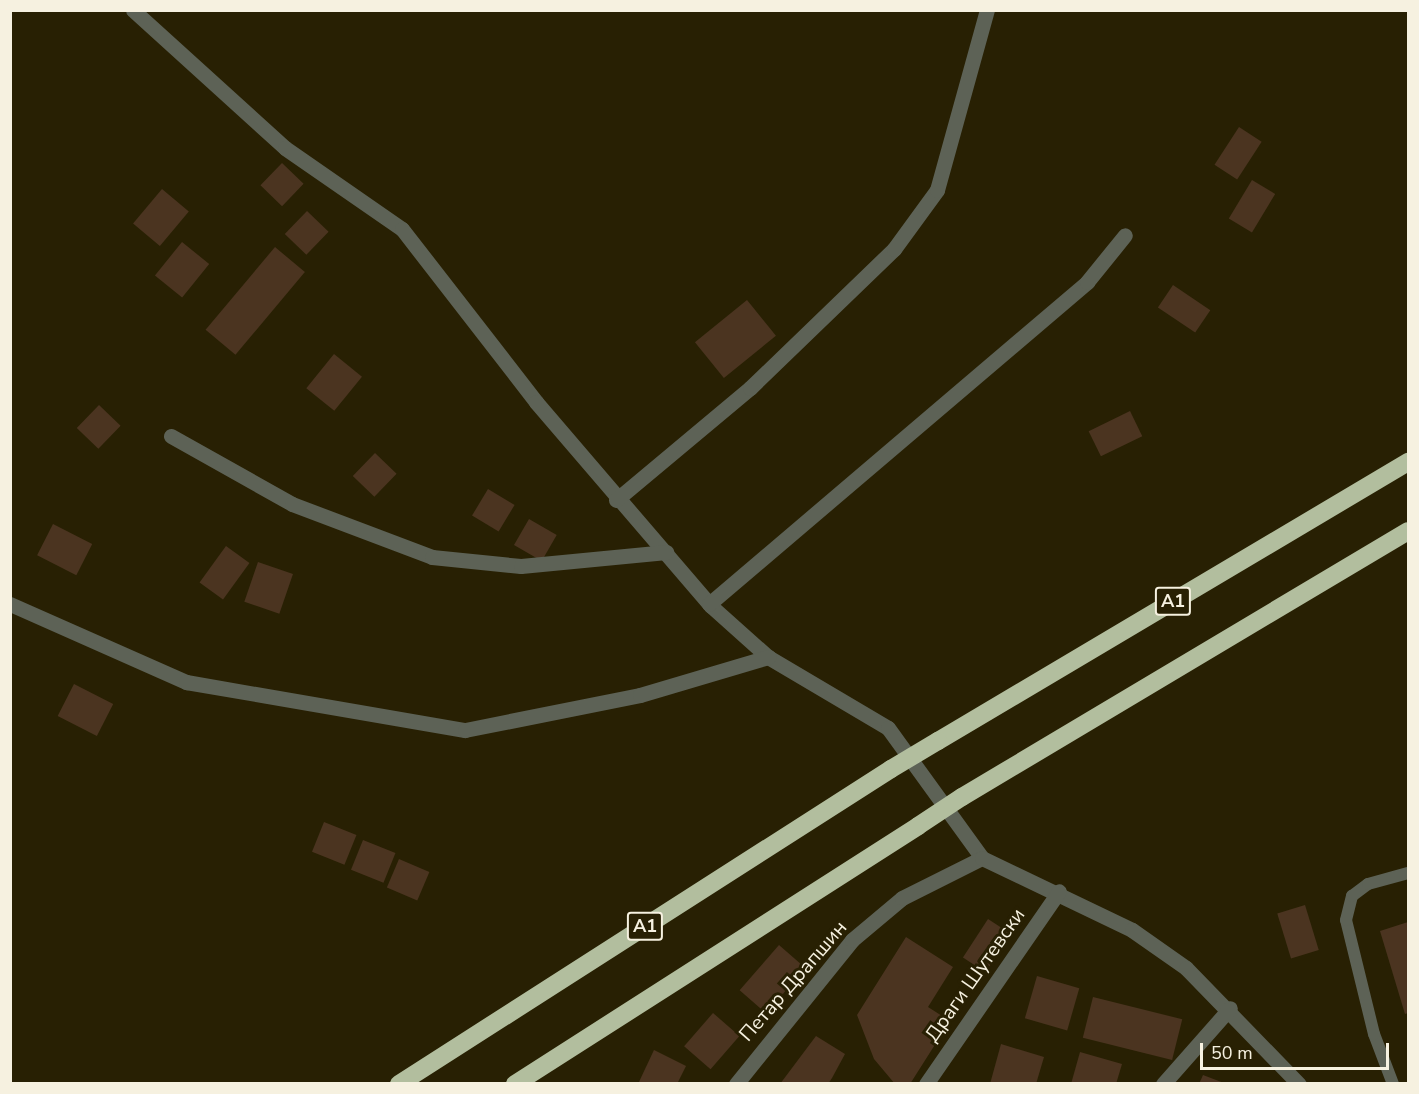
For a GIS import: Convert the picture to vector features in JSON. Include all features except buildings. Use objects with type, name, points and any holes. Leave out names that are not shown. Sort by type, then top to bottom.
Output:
[{"type":"highway","name":"A1","points":[[399,1083],[891,769],[1408,462]]},
{"type":"highway","points":[[515,1083],[962,797],[1408,531]]},
{"type":"street","points":[[133,10],[285,148],[402,229],[616,500],[666,552],[709,604],[768,657],[888,728],[982,858],[1059,891],[1132,930],[1230,1008],[1299,1083]]},
{"type":"street","points":[[616,500],[750,388],[894,249],[937,190],[987,10]]},
{"type":"street","points":[[709,604],[1087,282],[1125,235]]},
{"type":"street","points":[[171,436],[292,504],[432,557],[521,566],[666,552]]},
{"type":"street","points":[[10,604],[186,682],[465,730],[640,694],[768,657]]},
{"type":"street","name":"Петар Драпшин","points":[[736,1083],[852,940],[902,898],[982,858]]},
{"type":"street","name":"Драги Шутевски","points":[[926,1083],[1059,891]]},
{"type":"street","points":[[1163,1083],[1230,1008]]},
{"type":"lane","points":[[1393,1083],[1374,1034],[1346,920],[1352,896],[1368,884],[1408,873]]}]
